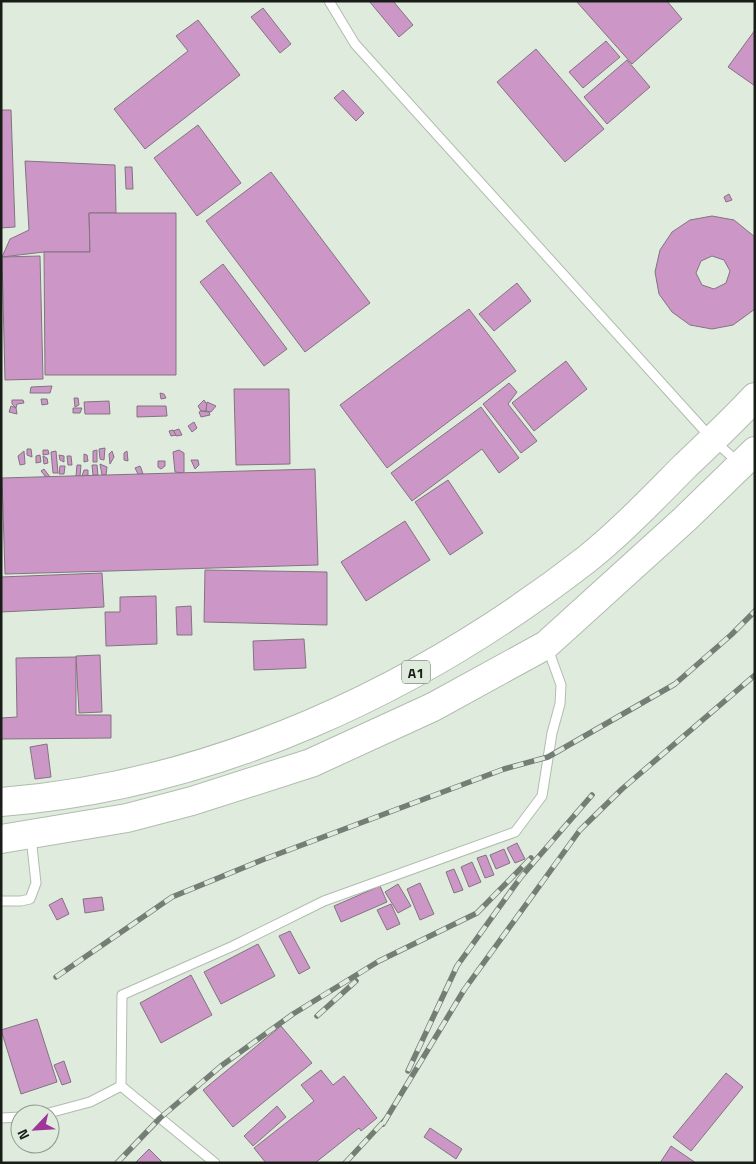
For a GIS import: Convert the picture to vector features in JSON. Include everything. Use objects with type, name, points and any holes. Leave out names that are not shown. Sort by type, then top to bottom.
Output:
[{"type":"highway","name":"A1","points":[[1,802],[82,792],[194,766],[255,746],[330,716],[415,673],[506,619],[588,557],[653,498],[755,397]]},
{"type":"highway","name":"A1","points":[[1,839],[127,818],[192,801],[311,763],[433,706],[546,645],[685,520],[748,458]]},
{"type":"lane","points":[[329,1],[355,44],[712,439],[748,458]]},
{"type":"lane","points":[[121,1086],[122,995],[233,946],[324,901],[515,832],[542,796],[552,733],[560,704],[561,685],[555,664],[546,645]]},
{"type":"lane","points":[[1,901],[21,901],[30,898],[36,883],[31,835]]},
{"type":"lane","points":[[60,1110],[90,1102],[121,1086]]},
{"type":"lane","points":[[121,1086],[215,1163]]},
{"type":"building","points":[[369,1],[393,1],[413,25],[399,37]]},
{"type":"building","points":[[576,1],[667,1],[682,19],[632,64]]},
{"type":"building","points":[[263,8],[291,44],[280,53],[251,17]]},
{"type":"building","points":[[198,20],[240,75],[145,149],[114,109],[188,51],[176,36]]},
{"type":"building","points":[[755,30],[755,86],[728,67]]},
{"type":"building","points":[[606,41],[620,57],[583,88],[569,72]]},
{"type":"building","points":[[536,49],[604,129],[565,162],[497,82]]},
{"type":"building","points":[[627,60],[650,87],[607,124],[584,97]]},
{"type":"building","points":[[343,90],[364,113],[356,121],[334,98]]},
{"type":"building","points":[[1,110],[11,110],[15,227],[1,228]]},
{"type":"building","points":[[198,125],[241,183],[197,216],[154,158]]},
{"type":"building","points":[[25,161],[115,165],[116,213],[89,213],[90,252],[44,252],[2,257],[10,239],[29,230]]},
{"type":"building","points":[[125,167],[132,167],[133,189],[126,189]]},
{"type":"building","points":[[271,172],[370,303],[305,352],[206,221]]},
{"type":"building","points":[[729,194],[732,200],[726,202],[724,197]]},
{"type":"building","points":[[89,213],[176,213],[176,375],[45,375],[44,252],[90,252]]},
{"type":"building","points":[[712,216],[734,220],[755,237],[755,309],[733,325],[712,329],[690,325],[672,312],[659,294],[655,272],[660,250],[672,232],[690,220]],"holes":[[[712,256],[724,260],[730,271],[726,283],[714,289],[702,285],[696,273],[701,261]]]},
{"type":"building","points":[[40,256],[43,379],[5,380],[2,257]]},
{"type":"building","points":[[223,264],[287,349],[264,366],[200,282]]},
{"type":"building","points":[[517,283],[531,301],[494,331],[479,314]]},
{"type":"building","points":[[469,309],[516,371],[387,468],[340,405]]},
{"type":"building","points":[[566,361],[587,389],[534,431],[512,403]]},
{"type":"building","points":[[509,383],[517,392],[508,404],[537,441],[521,453],[483,404]]},
{"type":"building","points":[[52,386],[50,393],[30,393],[31,387]]},
{"type":"building","points":[[234,389],[289,389],[290,464],[236,465]]},
{"type":"building","points":[[160,393],[164,394],[166,398],[161,399]]},
{"type":"building","points":[[74,398],[78,398],[79,405],[75,407]]},
{"type":"building","points":[[41,399],[47,399],[48,404],[42,405]]},
{"type":"building","points":[[12,400],[23,400],[24,403],[17,404],[16,408],[12,404]]},
{"type":"building","points":[[204,400],[207,405],[206,411],[201,411],[198,406]]},
{"type":"building","points":[[109,401],[110,414],[85,414],[84,402]]},
{"type":"building","points":[[207,402],[216,406],[211,412],[206,411]]},
{"type":"building","points":[[11,406],[16,408],[17,414],[9,412]]},
{"type":"building","points":[[137,406],[166,406],[167,416],[137,417]]},
{"type":"building","points":[[481,407],[519,458],[499,473],[482,449],[412,501],[391,473]]},
{"type":"building","points":[[73,408],[82,408],[80,413],[73,413]]},
{"type":"building","points":[[199,412],[209,412],[210,415],[201,417]]},
{"type":"building","points":[[194,422],[197,428],[192,432],[188,426]]},
{"type":"building","points":[[179,429],[182,435],[176,436],[173,431]]},
{"type":"building","points":[[173,430],[176,435],[171,436],[169,431]]},
{"type":"building","points":[[105,448],[104,460],[100,459],[99,449]]},
{"type":"building","points":[[27,449],[31,449],[32,457],[27,455]]},
{"type":"building","points":[[43,450],[48,450],[49,454],[43,455]]},
{"type":"building","points":[[97,450],[97,462],[93,462],[93,451]]},
{"type":"building","points":[[179,450],[184,453],[184,473],[175,472],[173,452]]},
{"type":"building","points":[[24,451],[25,464],[20,465],[18,456]]},
{"type":"building","points":[[56,451],[58,473],[53,473],[51,452]]},
{"type":"building","points":[[112,451],[114,457],[110,464],[109,454]]},
{"type":"building","points":[[127,451],[128,461],[124,460],[124,453]]},
{"type":"building","points":[[84,454],[87,455],[88,461],[84,462]]},
{"type":"building","points":[[40,455],[41,462],[36,463],[36,456]]},
{"type":"building","points":[[59,455],[64,456],[64,462],[60,460]]},
{"type":"building","points":[[43,456],[47,458],[48,463],[44,464]]},
{"type":"building","points":[[67,456],[71,456],[72,465],[68,465]]},
{"type":"building","points":[[191,460],[198,460],[199,465],[195,469]]},
{"type":"building","points":[[158,461],[165,461],[165,466],[161,469],[158,467]]},
{"type":"building","points":[[100,464],[107,467],[106,475],[102,475]]},
{"type":"building","points":[[77,465],[81,465],[80,476],[76,476]]},
{"type":"building","points":[[92,465],[97,465],[98,475],[93,475]]},
{"type":"building","points":[[60,466],[65,466],[64,474],[59,474]]},
{"type":"building","points":[[140,466],[143,474],[138,474],[135,468]]},
{"type":"building","points":[[44,469],[50,477],[45,476],[41,471]]},
{"type":"building","points":[[315,469],[318,565],[5,574],[2,478]]},
{"type":"building","points":[[84,470],[88,470],[88,475],[82,476]]},
{"type":"building","points":[[448,480],[483,533],[450,555],[415,502]]},
{"type":"building","points":[[405,521],[430,560],[366,601],[341,562]]},
{"type":"building","points":[[205,570],[327,572],[327,625],[204,622]]},
{"type":"building","points":[[102,573],[104,607],[1,612],[1,577]]},
{"type":"building","points":[[156,596],[157,644],[106,646],[105,612],[120,612],[120,597]]},
{"type":"building","points":[[191,606],[192,635],[177,635],[176,607]]},
{"type":"building","points":[[304,639],[306,668],[254,670],[253,641]]},
{"type":"building","points":[[100,655],[102,712],[79,713],[76,656]]},
{"type":"building","points":[[76,657],[76,715],[111,715],[111,738],[1,739],[1,718],[17,717],[16,658]]},
{"type":"building","points":[[47,744],[51,777],[35,779],[30,747]]},
{"type":"building","points":[[517,843],[525,859],[515,863],[507,848]]},
{"type":"building","points":[[504,849],[510,863],[496,869],[490,855]]},
{"type":"building","points":[[486,855],[494,875],[485,878],[477,858]]},
{"type":"building","points":[[472,862],[481,882],[469,887],[461,867]]},
{"type":"building","points":[[454,869],[463,890],[454,893],[446,872]]},
{"type":"building","points":[[420,883],[434,914],[420,920],[407,889]]},
{"type":"building","points":[[398,884],[411,906],[398,913],[385,892]]},
{"type":"building","points":[[380,886],[387,902],[341,922],[334,906]]},
{"type":"building","points":[[102,897],[104,910],[85,913],[83,899]]},
{"type":"building","points":[[62,898],[69,914],[57,920],[49,905]]},
{"type":"building","points":[[391,904],[400,924],[387,930],[377,910]]},
{"type":"building","points":[[290,931],[310,968],[299,974],[279,936]]},
{"type":"building","points":[[258,944],[275,976],[221,1004],[204,972]]},
{"type":"building","points":[[191,975],[212,1015],[161,1043],[140,1003]]},
{"type":"building","points":[[37,1019],[57,1082],[21,1094],[1,1030]]},
{"type":"building","points":[[281,1026],[312,1063],[233,1127],[203,1090]]},
{"type":"building","points":[[64,1061],[71,1082],[62,1085],[54,1065]]},
{"type":"building","points":[[321,1070],[333,1085],[344,1076],[377,1118],[361,1131],[359,1128],[315,1163],[266,1163],[254,1148],[314,1101],[301,1085]]},
{"type":"building","points":[[726,1073],[743,1087],[691,1151],[673,1137]]},
{"type":"building","points":[[277,1106],[286,1117],[253,1146],[244,1136]]},
{"type":"building","points":[[430,1128],[462,1149],[456,1159],[424,1137]]},
{"type":"building","points":[[671,1146],[696,1163],[660,1163]]},
{"type":"building","points":[[149,1149],[163,1163],[135,1163]]},
{"type":"railway","points":[[56,977],[172,897],[262,860],[504,769],[548,757],[675,684],[731,635],[755,611]]},
{"type":"railway","points":[[383,1124],[464,990],[580,830],[622,789],[755,675]]},
{"type":"railway","points":[[408,1071],[457,966],[521,877],[592,795]]},
{"type":"railway","points":[[117,1163],[160,1118],[221,1066],[293,1014],[379,961],[477,913],[531,858]]},
{"type":"railway","points":[[317,1016],[356,981]]},
{"type":"railway","points":[[345,1163],[386,1119]]}]
